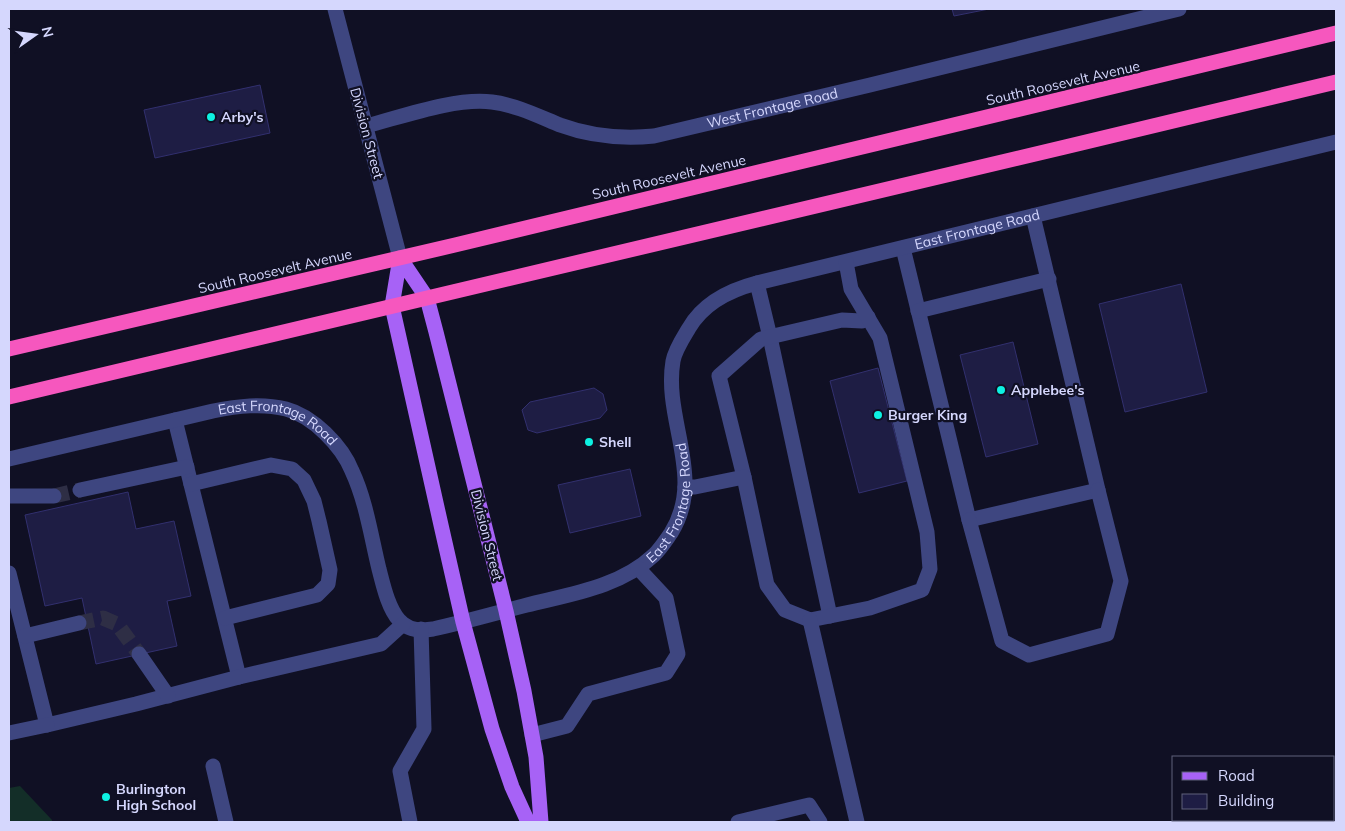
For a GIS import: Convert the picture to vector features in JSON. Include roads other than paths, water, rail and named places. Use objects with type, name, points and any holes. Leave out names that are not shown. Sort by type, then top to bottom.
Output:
[{"type":"highway","name":"South Roosevelt Avenue","points":[[9,349],[400,258],[1336,33]]},
{"type":"highway","points":[[9,397],[1336,82]]},
{"type":"main road","name":"Division Street","points":[[400,258],[428,298],[506,610],[538,768],[541,822]]},
{"type":"main road","name":"Division Street","points":[[400,258],[392,306],[463,622],[495,736],[512,787],[528,822]]},
{"type":"street","name":"Division Street","points":[[335,9],[400,258]]},
{"type":"street","name":"West Frontage Road","points":[[366,126],[430,109],[472,101],[490,101],[503,103],[563,126],[594,134],[629,138],[654,136],[870,85],[1128,15],[1179,9]]},
{"type":"street","name":"East Frontage Road","points":[[9,459],[240,406],[264,405],[288,409],[303,416],[322,429],[352,469],[361,495],[383,584],[393,612],[400,622],[415,630],[463,622],[603,585],[638,568],[656,554],[677,523],[684,504],[684,464],[672,398],[671,375],[673,358],[694,319],[709,305],[728,293],[756,283],[1336,142]]},
{"type":"street","points":[[903,248],[969,520],[1002,641],[1028,655],[1107,634],[1121,581],[1033,216]]},
{"type":"street","points":[[846,262],[851,289],[868,317],[880,338],[927,532],[930,569],[922,590],[870,608],[810,620],[786,610],[767,585],[744,477],[719,376],[761,340],[842,320],[862,321],[868,317]]},
{"type":"street","points":[[918,311],[1049,279]]},
{"type":"street","points":[[756,283],[770,337],[830,616]]},
{"type":"street","points":[[175,420],[239,677]]},
{"type":"street","points":[[191,484],[271,465],[292,469],[304,480],[314,501],[319,521],[330,570],[328,584],[317,595],[224,618]]},
{"type":"street","points":[[80,490],[187,467]]},
{"type":"street","points":[[685,487],[695,487],[744,477]]},
{"type":"street","points":[[969,520],[1098,490]]},
{"type":"street","points":[[9,496],[54,496]]},
{"type":"street","points":[[532,735],[567,726],[588,694],[666,674],[678,654],[666,598],[638,568]]},
{"type":"street","points":[[9,573],[47,725]]},
{"type":"street","points":[[810,620],[857,822]]},
{"type":"street","points":[[25,636],[79,623]]},
{"type":"street","points":[[9,733],[380,644],[403,624]]},
{"type":"street","points":[[410,822],[400,771],[424,728],[421,629]]},
{"type":"street","points":[[139,654],[168,696]]},
{"type":"street","points":[[213,766],[226,822]]},
{"type":"street","points":[[738,822],[809,805],[820,822]]},
{"type":"tunnel","points":[[54,496],[80,490]]},
{"type":"tunnel","points":[[79,623],[103,618],[117,624],[139,654]]},
{"type":"place","name":"Arby's","points":[[211,117]]},
{"type":"place","name":"Applebee's","points":[[1001,390]]},
{"type":"place","name":"Burger King","points":[[878,415]]},
{"type":"place","name":"Shell","points":[[589,442]]},
{"type":"place","name":"Burlington High School","points":[[106,797]]}]
